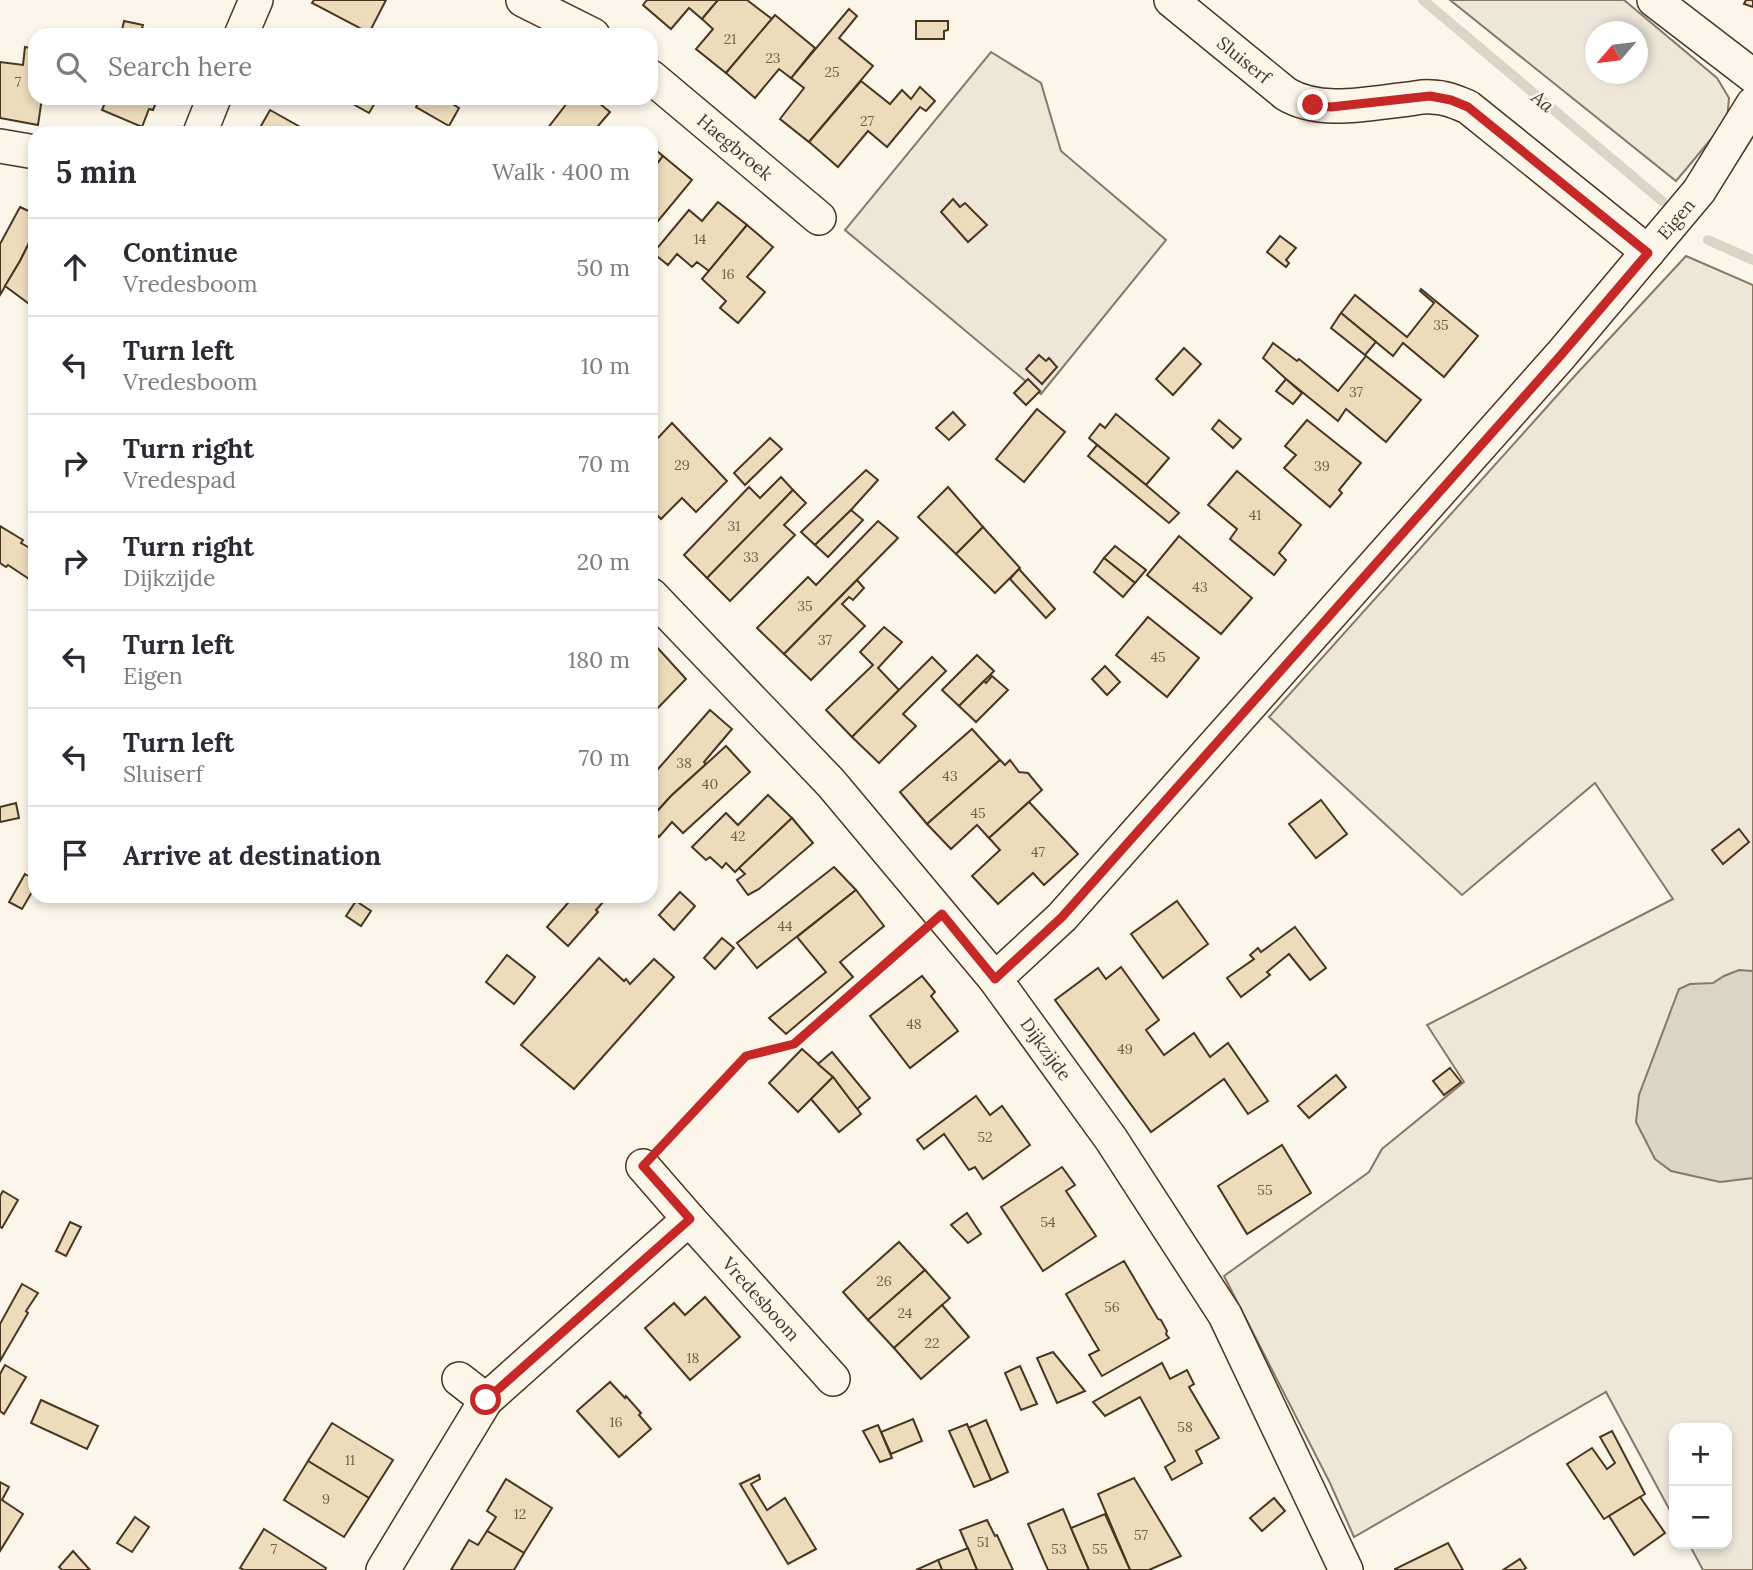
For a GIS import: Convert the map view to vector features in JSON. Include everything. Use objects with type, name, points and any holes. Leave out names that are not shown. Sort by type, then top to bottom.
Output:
[{"type":"street","points":[[244,28],[256,0]]},
{"type":"street","points":[[523,0],[579,28]]},
{"type":"street","name":"Sluiserf","points":[[1171,0],[1298,102],[1331,107],[1430,96],[1468,107],[1655,244]]},
{"type":"street","points":[[1654,0],[1753,76]]},
{"type":"street","name":"Haegbroek","points":[[658,83],[818,218]]},
{"type":"street","name":"Eigen","points":[[995,979],[1062,917],[1561,355],[1699,191],[1753,104]]},
{"type":"street","points":[[203,126],[211,105]]},
{"type":"street","points":[[0,146],[28,151]]},
{"type":"street","name":"Dijkzijde","points":[[658,602],[831,783],[942,914],[995,979],[1111,1139],[1225,1315],[1335,1566]]},
{"type":"street","name":"Vredesboom","points":[[643,1166],[833,1379]]},
{"type":"street","points":[[383,1570],[486,1400],[690,1219]]},
{"type":"street","points":[[459,1379],[486,1400]]},
{"type":"path","points":[[643,1166],[746,1056],[794,1044],[942,914]]},
{"type":"shaded area","points":[[1450,0],[1624,0],[1717,78],[1729,98],[1727,120],[1676,181]]},
{"type":"shaded area","points":[[991,52],[1041,83],[1061,151],[1166,240],[1041,394],[845,230]]},
{"type":"shaded area","points":[[1686,256],[1753,285],[1753,1570],[1703,1570],[1692,1549],[1732,1549],[1732,1423],[1669,1423],[1669,1509],[1606,1392],[1354,1537],[1330,1483],[1224,1276],[1369,1172],[1382,1149],[1464,1082],[1427,1025],[1673,899],[1595,783],[1462,895],[1269,717],[1571,380]]},
{"type":"shaded area","points":[[1739,970],[1753,971],[1753,1178],[1720,1182],[1671,1171],[1655,1159],[1636,1122],[1639,1095],[1679,989],[1690,984],[1713,983]]},
{"type":"building","points":[[314,0],[386,0],[372,28],[360,28],[312,3]]},
{"type":"building","points":[[647,0],[718,0],[702,19],[689,8],[671,29],[643,5]]},
{"type":"building","points":[[718,0],[747,0],[772,19],[726,73],[696,49],[713,29],[702,19]]},
{"type":"building","points":[[1746,0],[1753,0],[1753,7],[1744,4]]},
{"type":"building","points":[[849,9],[857,16],[839,38],[873,66],[809,142],[780,119],[804,88],[791,78]]},
{"type":"building","points":[[775,15],[815,48],[791,78],[779,69],[755,98],[726,73]]},
{"type":"building","points":[[124,21],[143,25],[142,28],[122,28]]},
{"type":"building","points":[[916,21],[948,21],[944,39],[916,39]]},
{"type":"building","points":[[25,47],[28,48],[28,105],[41,105],[38,125],[0,118],[0,62],[23,65]]},
{"type":"building","points":[[861,81],[890,104],[902,90],[911,99],[920,87],[935,101],[926,111],[920,107],[887,147],[868,131],[838,167],[809,142]]},
{"type":"building","points":[[104,105],[155,105],[153,110],[149,109],[142,126],[102,110]]},
{"type":"building","points":[[355,105],[374,105],[369,113]]},
{"type":"building","points":[[454,105],[459,108],[449,126],[416,107]]},
{"type":"building","points":[[566,105],[602,105],[610,112],[598,126],[549,126]]},
{"type":"building","points":[[270,110],[299,126],[261,126]]},
{"type":"building","points":[[663,156],[692,180],[658,221],[658,163]]},
{"type":"building","points":[[953,199],[960,207],[965,203],[987,225],[968,242],[941,212]]},
{"type":"building","points":[[718,202],[747,225],[709,271],[697,262],[692,267],[677,254],[668,265],[658,257],[658,247],[689,210],[702,221]]},
{"type":"building","points":[[20,207],[28,211],[28,245],[0,295],[0,244]]},
{"type":"building","points":[[747,225],[773,247],[747,277],[765,292],[738,323],[720,308],[726,301],[702,279]]},
{"type":"building","points":[[1280,236],[1296,248],[1286,260],[1289,263],[1286,267],[1267,252]]},
{"type":"building","points":[[28,245],[28,303],[5,286]]},
{"type":"building","points":[[1421,289],[1478,336],[1444,377],[1403,343],[1393,356],[1341,313],[1355,295],[1407,337],[1434,303]]},
{"type":"building","points":[[1341,313],[1376,342],[1365,355],[1331,328]]},
{"type":"building","points":[[1273,343],[1297,361],[1299,359],[1338,391],[1366,356],[1421,400],[1386,442],[1346,409],[1338,421],[1286,379],[1263,358]]},
{"type":"building","points":[[1184,348],[1201,364],[1173,395],[1156,379]]},
{"type":"building","points":[[1039,355],[1046,361],[1049,358],[1057,367],[1042,384],[1026,369]]},
{"type":"building","points":[[1028,379],[1040,391],[1026,405],[1014,393]]},
{"type":"building","points":[[1286,379],[1302,393],[1293,404],[1276,391]]},
{"type":"building","points":[[1037,409],[1065,432],[1024,482],[996,459]]},
{"type":"building","points":[[953,412],[965,425],[949,440],[936,428]]},
{"type":"building","points":[[1116,414],[1169,458],[1146,485],[1089,438],[1100,424],[1105,428]]},
{"type":"building","points":[[1219,420],[1241,439],[1233,448],[1212,429]]},
{"type":"building","points":[[1307,420],[1361,463],[1339,490],[1342,493],[1330,507],[1284,468],[1296,455],[1285,446]]},
{"type":"building","points":[[672,423],[727,481],[696,512],[682,498],[661,519],[658,516],[658,438]]},
{"type":"building","points":[[770,438],[782,449],[745,485],[734,473]]},
{"type":"building","points":[[1097,445],[1179,513],[1169,523],[1088,456]]},
{"type":"building","points":[[866,470],[878,480],[815,545],[801,532]]},
{"type":"building","points":[[1237,471],[1301,525],[1279,553],[1286,560],[1274,575],[1230,539],[1237,529],[1208,505]]},
{"type":"building","points":[[781,477],[793,490],[707,578],[684,555],[749,487],[760,498]]},
{"type":"building","points":[[948,487],[983,527],[956,554],[918,517]]},
{"type":"building","points":[[793,490],[806,503],[784,525],[795,535],[730,601],[707,578]]},
{"type":"building","points":[[851,510],[863,520],[828,557],[815,545]]},
{"type":"building","points":[[878,521],[898,538],[784,654],[757,628],[808,577],[816,585]]},
{"type":"building","points":[[0,526],[23,540],[21,543],[28,547],[28,578],[0,563]]},
{"type":"building","points":[[983,527],[1020,568],[995,593],[956,554]]},
{"type":"building","points":[[1179,536],[1252,598],[1221,634],[1147,575]]},
{"type":"building","points":[[1115,546],[1146,570],[1135,583],[1104,558]]},
{"type":"building","points":[[1104,558],[1135,583],[1123,597],[1094,572]]},
{"type":"building","points":[[1019,569],[1055,609],[1046,618],[1010,579]]},
{"type":"building","points":[[857,580],[864,588],[853,600],[849,597],[842,604],[865,626],[811,680],[784,654]]},
{"type":"building","points":[[1148,617],[1199,658],[1167,697],[1116,655]]},
{"type":"building","points":[[884,627],[902,642],[878,668],[899,690],[852,737],[826,710],[873,665],[860,652]]},
{"type":"building","points":[[658,648],[686,679],[658,708]]},
{"type":"building","points":[[977,655],[994,671],[959,706],[942,690]]},
{"type":"building","points":[[932,657],[946,671],[903,714],[916,726],[879,763],[852,737]]},
{"type":"building","points":[[1105,666],[1120,682],[1107,695],[1092,679]]},
{"type":"building","points":[[992,676],[1008,690],[976,722],[959,706]]},
{"type":"building","points":[[710,710],[732,729],[704,762],[706,764],[658,810],[658,769]]},
{"type":"building","points":[[972,729],[1000,760],[927,824],[900,792]]},
{"type":"building","points":[[726,746],[750,772],[683,833],[672,822],[659,837],[658,810]]},
{"type":"building","points":[[1000,760],[1005,765],[1010,760],[1019,772],[1028,773],[1042,790],[989,838],[977,825],[951,849],[927,824]]},
{"type":"building","points":[[768,795],[792,818],[735,872],[726,863],[722,868],[710,857],[706,860],[692,847],[726,813],[738,825]]},
{"type":"building","points":[[1321,800],[1347,834],[1316,858],[1289,824]]},
{"type":"building","points":[[1029,802],[1078,854],[1044,885],[1033,873],[998,904],[972,876],[1000,850],[989,838]]},
{"type":"building","points":[[16,803],[19,818],[0,822],[0,807]]},
{"type":"building","points":[[792,818],[813,843],[759,889],[748,895],[737,880],[745,874],[739,868]]},
{"type":"building","points":[[1739,829],[1749,842],[1723,864],[1712,850]]},
{"type":"building","points":[[834,867],[856,890],[757,968],[737,943]]},
{"type":"building","points":[[25,874],[28,876],[28,899],[22,909],[9,902]]},
{"type":"building","points":[[856,890],[884,926],[840,962],[853,977],[786,1034],[769,1018],[826,972],[797,937]]},
{"type":"building","points":[[680,892],[695,906],[674,930],[659,915]]},
{"type":"building","points":[[1177,901],[1208,944],[1163,978],[1131,934]]},
{"type":"building","points":[[355,903],[371,911],[361,926],[346,916]]},
{"type":"building","points":[[568,903],[602,903],[596,910],[598,912],[568,946],[547,927]]},
{"type":"building","points":[[1295,927],[1326,968],[1310,980],[1289,954],[1267,972],[1270,975],[1241,997],[1227,978],[1254,959],[1250,955],[1258,948],[1261,952]]},
{"type":"building","points":[[722,938],[734,948],[715,969],[704,958]]},
{"type":"building","points":[[507,955],[535,977],[514,1004],[486,982]]},
{"type":"building","points":[[599,958],[630,984],[654,959],[674,977],[574,1089],[521,1045]]},
{"type":"building","points":[[1121,967],[1159,1020],[1146,1030],[1164,1055],[1194,1033],[1210,1057],[1228,1043],[1268,1101],[1248,1114],[1224,1079],[1151,1132],[1055,1000],[1098,968],[1106,979]]},
{"type":"building","points":[[922,976],[935,992],[931,996],[958,1031],[910,1068],[870,1016]]},
{"type":"building","points":[[802,1049],[833,1077],[798,1112],[769,1083]]},
{"type":"building","points":[[832,1052],[870,1098],[857,1109],[833,1077],[818,1064]]},
{"type":"building","points":[[1450,1068],[1461,1082],[1444,1095],[1433,1081]]},
{"type":"building","points":[[1336,1075],[1346,1087],[1309,1118],[1298,1106]]},
{"type":"building","points":[[833,1077],[861,1114],[839,1132],[811,1099]]},
{"type":"building","points":[[976,1096],[990,1115],[1002,1106],[1030,1145],[983,1179],[975,1167],[969,1170],[944,1134],[924,1149],[917,1140]]},
{"type":"building","points":[[1282,1145],[1311,1193],[1247,1234],[1218,1186]]},
{"type":"building","points":[[1062,1167],[1075,1185],[1066,1191],[1096,1236],[1043,1271],[1001,1207]]},
{"type":"building","points":[[3,1191],[18,1200],[2,1228],[0,1196]]},
{"type":"building","points":[[967,1213],[981,1234],[968,1243],[951,1225]]},
{"type":"building","points":[[70,1222],[81,1227],[66,1256],[56,1251]]},
{"type":"building","points":[[899,1242],[925,1270],[868,1320],[843,1292]]},
{"type":"building","points":[[1124,1261],[1161,1320],[1169,1338],[1102,1376],[1089,1355],[1099,1350],[1066,1294]]},
{"type":"building","points":[[925,1270],[950,1298],[894,1348],[868,1320]]},
{"type":"building","points":[[22,1284],[38,1293],[0,1361],[0,1324]]},
{"type":"building","points":[[705,1297],[740,1337],[690,1380],[645,1328],[674,1303],[685,1315]]},
{"type":"building","points":[[942,1305],[969,1337],[921,1379],[894,1348]]},
{"type":"building","points":[[1053,1352],[1085,1391],[1057,1403],[1037,1358]]},
{"type":"building","points":[[1162,1363],[1170,1379],[1187,1370],[1194,1384],[1189,1387],[1219,1438],[1196,1451],[1202,1463],[1172,1480],[1165,1467],[1175,1461],[1140,1397],[1105,1416],[1093,1402]]},
{"type":"building","points":[[5,1365],[26,1377],[4,1414],[0,1411],[0,1374]]},
{"type":"building","points":[[1020,1366],[1037,1404],[1021,1410],[1005,1373]]},
{"type":"building","points":[[610,1382],[641,1413],[639,1415],[651,1429],[619,1457],[577,1411]]},
{"type":"building","points":[[41,1400],[98,1426],[87,1449],[31,1423]]},
{"type":"building","points":[[913,1419],[922,1441],[891,1454],[881,1432]]},
{"type":"building","points":[[986,1420],[1008,1472],[991,1480],[968,1428]]},
{"type":"building","points":[[332,1423],[393,1460],[369,1498],[308,1461]]},
{"type":"building","points":[[967,1424],[991,1480],[974,1487],[949,1431]]},
{"type":"building","points":[[878,1425],[892,1458],[880,1462],[863,1431]]},
{"type":"building","points":[[1612,1431],[1645,1494],[1604,1519],[1567,1464],[1592,1448],[1607,1469],[1615,1463],[1600,1437]]},
{"type":"building","points":[[308,1461],[369,1498],[344,1537],[284,1500]]},
{"type":"building","points":[[759,1475],[760,1479],[751,1484],[767,1510],[785,1498],[816,1549],[788,1564],[740,1484]]},
{"type":"building","points":[[1134,1478],[1181,1556],[1149,1570],[1130,1570],[1098,1494]]},
{"type":"building","points":[[506,1479],[552,1508],[524,1553],[487,1531],[496,1517],[487,1511]]},
{"type":"building","points":[[0,1482],[9,1487],[2,1500],[23,1514],[0,1551]]},
{"type":"building","points":[[1640,1497],[1665,1533],[1634,1555],[1609,1516]]},
{"type":"building","points":[[1274,1498],[1285,1511],[1262,1531],[1250,1518]]},
{"type":"building","points":[[1063,1509],[1089,1570],[1048,1570],[1028,1524]]},
{"type":"building","points":[[1105,1514],[1130,1570],[1089,1570],[1071,1528]]},
{"type":"building","points":[[135,1517],[149,1527],[132,1552],[117,1543]]},
{"type":"building","points":[[987,1520],[1013,1570],[977,1570],[960,1530]]},
{"type":"building","points":[[264,1529],[326,1568],[325,1570],[240,1568]]},
{"type":"building","points":[[487,1531],[524,1553],[514,1570],[451,1570],[469,1540],[478,1545]]},
{"type":"building","points":[[1448,1543],[1463,1570],[1395,1570],[1395,1569]]},
{"type":"building","points":[[968,1548],[977,1570],[942,1570],[938,1560]]},
{"type":"building","points":[[73,1551],[90,1570],[62,1570],[59,1567]]},
{"type":"building","points":[[1520,1559],[1526,1568],[1523,1570],[1503,1570]]},
{"type":"building","points":[[938,1560],[942,1570],[916,1570]]},
{"type":"waterway","name":"Aa","points":[[1423,0],[1662,201]]},
{"type":"waterway","name":"Aa","points":[[1708,240],[1753,260]]},
{"type":"route","points":[[486,1400],[690,1219],[643,1166],[746,1056],[794,1044],[942,914],[995,979],[1062,917],[1561,355],[1648,253],[1468,107],[1430,96],[1331,107],[1313,105]]}]
